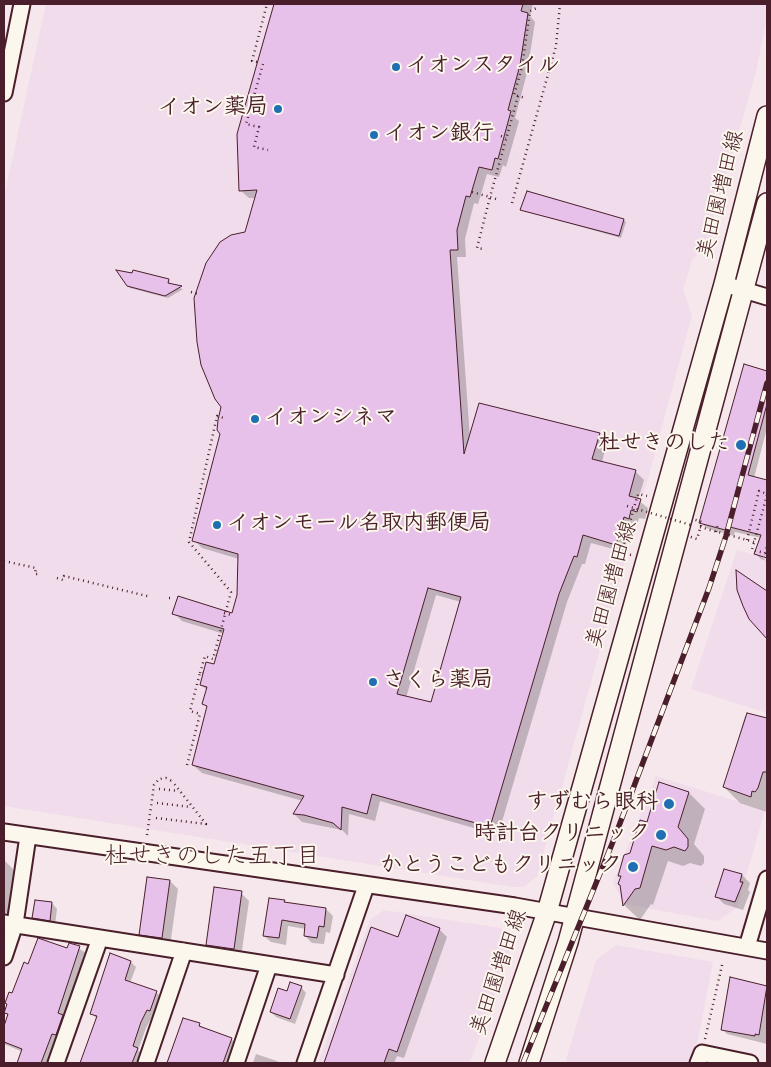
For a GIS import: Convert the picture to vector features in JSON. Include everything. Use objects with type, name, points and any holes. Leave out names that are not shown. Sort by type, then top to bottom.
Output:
[{"type":"main road","name":"美田園増田線","points":[[495,1063],[547,912],[724,284],[767,116]]},
{"type":"main road","name":"美田園増田線","points":[[529,1063],[575,917],[767,203]]},
{"type":"street","points":[[4,93],[22,4]]},
{"type":"street","points":[[724,284],[767,297]]},
{"type":"street","points":[[4,832],[547,912],[767,951]]},
{"type":"street","points":[[4,957],[28,836]]},
{"type":"street","points":[[747,947],[767,879]]},
{"type":"street","points":[[305,1063],[366,886]]},
{"type":"street","points":[[10,924],[336,975]]},
{"type":"street","points":[[56,1063],[100,938]]},
{"type":"street","points":[[146,1063],[184,951]]},
{"type":"street","points":[[236,1063],[270,965]]},
{"type":"street","points":[[700,1058],[750,1063]]},
{"type":"path","points":[[257,62],[252,61],[267,4]]},
{"type":"path","points":[[512,203],[539,101],[556,46],[559,4]]},
{"type":"path","points":[[526,98],[514,95],[522,68],[530,11],[539,7]]},
{"type":"path","points":[[262,64],[246,124],[259,127],[254,147],[268,150]]},
{"type":"path","points":[[483,250],[477,248],[518,96]]},
{"type":"path","points":[[501,136],[506,138]]},
{"type":"path","points":[[472,192],[496,199]]},
{"type":"path","points":[[191,292],[199,294]]},
{"type":"path","points":[[187,765],[200,714],[190,711],[202,673],[205,656],[212,659],[231,592],[189,542],[217,416],[224,418]]},
{"type":"path","points":[[747,540],[759,491],[767,494],[752,550],[766,553],[767,546]]},
{"type":"path","points":[[632,555],[622,552],[638,494],[647,496]]},
{"type":"path","points":[[627,506],[691,525]]},
{"type":"path","points":[[700,521],[702,522],[699,527],[754,542]]},
{"type":"path","points":[[716,532],[718,524]]},
{"type":"path","points":[[4,561],[36,568],[35,574],[38,574]]},
{"type":"path","points":[[57,578],[63,580],[64,576],[151,597]]},
{"type":"path","points":[[224,613],[232,615]]},
{"type":"path","points":[[147,835],[154,785],[162,778],[173,780],[179,791],[206,824],[156,818]]},
{"type":"path","points":[[159,789],[179,791]]},
{"type":"path","points":[[158,803],[191,807]]},
{"type":"path","points":[[700,1058],[723,961]]},
{"type":"shaded area","points":[[46,4],[767,4],[767,17],[756,72],[710,230],[712,239],[692,260],[683,290],[692,315],[644,494],[634,491],[616,553],[626,557],[537,876],[524,887],[512,887],[4,806],[4,197]]},
{"type":"shaded area","points":[[737,550],[767,558],[767,713],[691,689]]},
{"type":"shaded area","points":[[656,776],[765,810],[737,908],[717,921],[624,904],[613,883]]},
{"type":"shaded area","points":[[384,910],[501,928],[511,949],[470,1063],[318,1063],[370,920]]},
{"type":"shaded area","points":[[616,945],[713,962],[696,1050],[690,1063],[565,1063],[596,960]]},
{"type":"building","points":[[274,4],[523,4],[521,11],[528,13],[520,65],[508,110],[511,111],[498,159],[495,158],[492,170],[479,167],[470,197],[466,196],[457,230],[458,250],[450,250],[464,454],[479,403],[600,433],[592,459],[636,470],[629,496],[641,499],[637,512],[631,510],[629,519],[624,517],[616,545],[583,535],[577,557],[574,556],[559,594],[490,827],[372,794],[367,814],[342,807],[341,830],[333,823],[293,814],[304,796],[192,765],[207,706],[202,704],[207,687],[200,685],[206,662],[214,664],[224,629],[172,614],[178,596],[232,613],[237,595],[238,554],[192,541],[220,434],[217,430],[221,407],[215,399],[201,365],[197,342],[194,298],[206,263],[220,242],[231,235],[245,232],[257,190],[239,191],[237,134]],"holes":[[[428,588],[461,597],[431,702],[397,694]]]},
{"type":"building","points":[[527,191],[624,219],[619,236],[520,210]]},
{"type":"building","points":[[116,270],[132,273],[133,270],[169,279],[168,283],[182,286],[165,296],[127,286]]},
{"type":"building","name":"杜せきのした","points":[[744,364],[767,371],[767,404],[748,475],[767,480],[767,558],[754,554],[761,535],[730,527],[729,531],[699,523]]},
{"type":"building","points":[[736,570],[767,591],[767,639],[749,619],[743,606],[737,590]]},
{"type":"building","points":[[747,713],[767,718],[767,772],[763,772],[758,788],[755,792],[752,791],[751,797],[723,787]]},
{"type":"building","points":[[659,782],[689,792],[678,827],[688,839],[688,847],[685,851],[674,847],[666,850],[652,846],[640,888],[635,889],[623,906],[620,885],[618,884],[621,876],[618,876],[624,855],[630,853],[640,820],[647,822]]},
{"type":"building","points":[[724,869],[742,874],[740,882],[743,882],[735,902],[715,897]]},
{"type":"building","points":[[147,877],[170,880],[162,938],[139,935]]},
{"type":"building","points":[[214,887],[242,891],[234,949],[206,945]]},
{"type":"building","points":[[269,898],[326,908],[324,927],[319,926],[317,938],[304,936],[305,924],[282,920],[279,938],[263,936]]},
{"type":"building","points":[[35,900],[52,902],[50,921],[32,918]]},
{"type":"building","points":[[406,915],[440,928],[397,1052],[389,1049],[384,1063],[324,1063],[371,927],[398,937]]},
{"type":"building","points":[[38,938],[67,948],[69,943],[80,946],[58,1013],[63,1015],[56,1035],[52,1034],[41,1063],[17,1063],[22,1049],[4,1042],[4,1026],[8,1014],[4,1013],[7,1004],[5,1003],[9,992],[12,993],[24,962],[28,964]]},
{"type":"building","points":[[110,953],[131,961],[125,980],[157,991],[150,1011],[147,1010],[141,1022],[133,1046],[138,1048],[132,1063],[80,1063],[97,1016],[90,1014]]},
{"type":"building","points":[[730,977],[767,986],[759,1035],[755,1034],[755,1036],[721,1030]]},
{"type":"building","points":[[290,982],[302,986],[290,1019],[270,1012],[278,988],[287,991]]},
{"type":"building","points":[[183,1018],[200,1023],[199,1026],[232,1038],[223,1063],[167,1063]]},
{"type":"railway","points":[[523,1063],[614,839],[709,588],[726,536],[767,383]]},
{"type":"place","name":"イオンスタイル","points":[[396,67]]},
{"type":"place","name":"イオン薬局","points":[[278,109]]},
{"type":"place","name":"イオン銀行","points":[[374,135]]},
{"type":"place","name":"イオンシネマ","points":[[255,419]]},
{"type":"place","name":"杜せきのした","points":[[741,445]]},
{"type":"place","name":"イオンモール名取内郵便局","points":[[217,525]]},
{"type":"place","name":"さくら薬局","points":[[373,682]]},
{"type":"place","name":"すずむら眼科","points":[[669,804]]},
{"type":"place","name":"時計台クリニック","points":[[661,835]]},
{"type":"place","name":"かとうこどもクリニック","points":[[633,867]]},
{"type":"district","name":"杜せきのした五丁目","points":[[212,859]]}]
